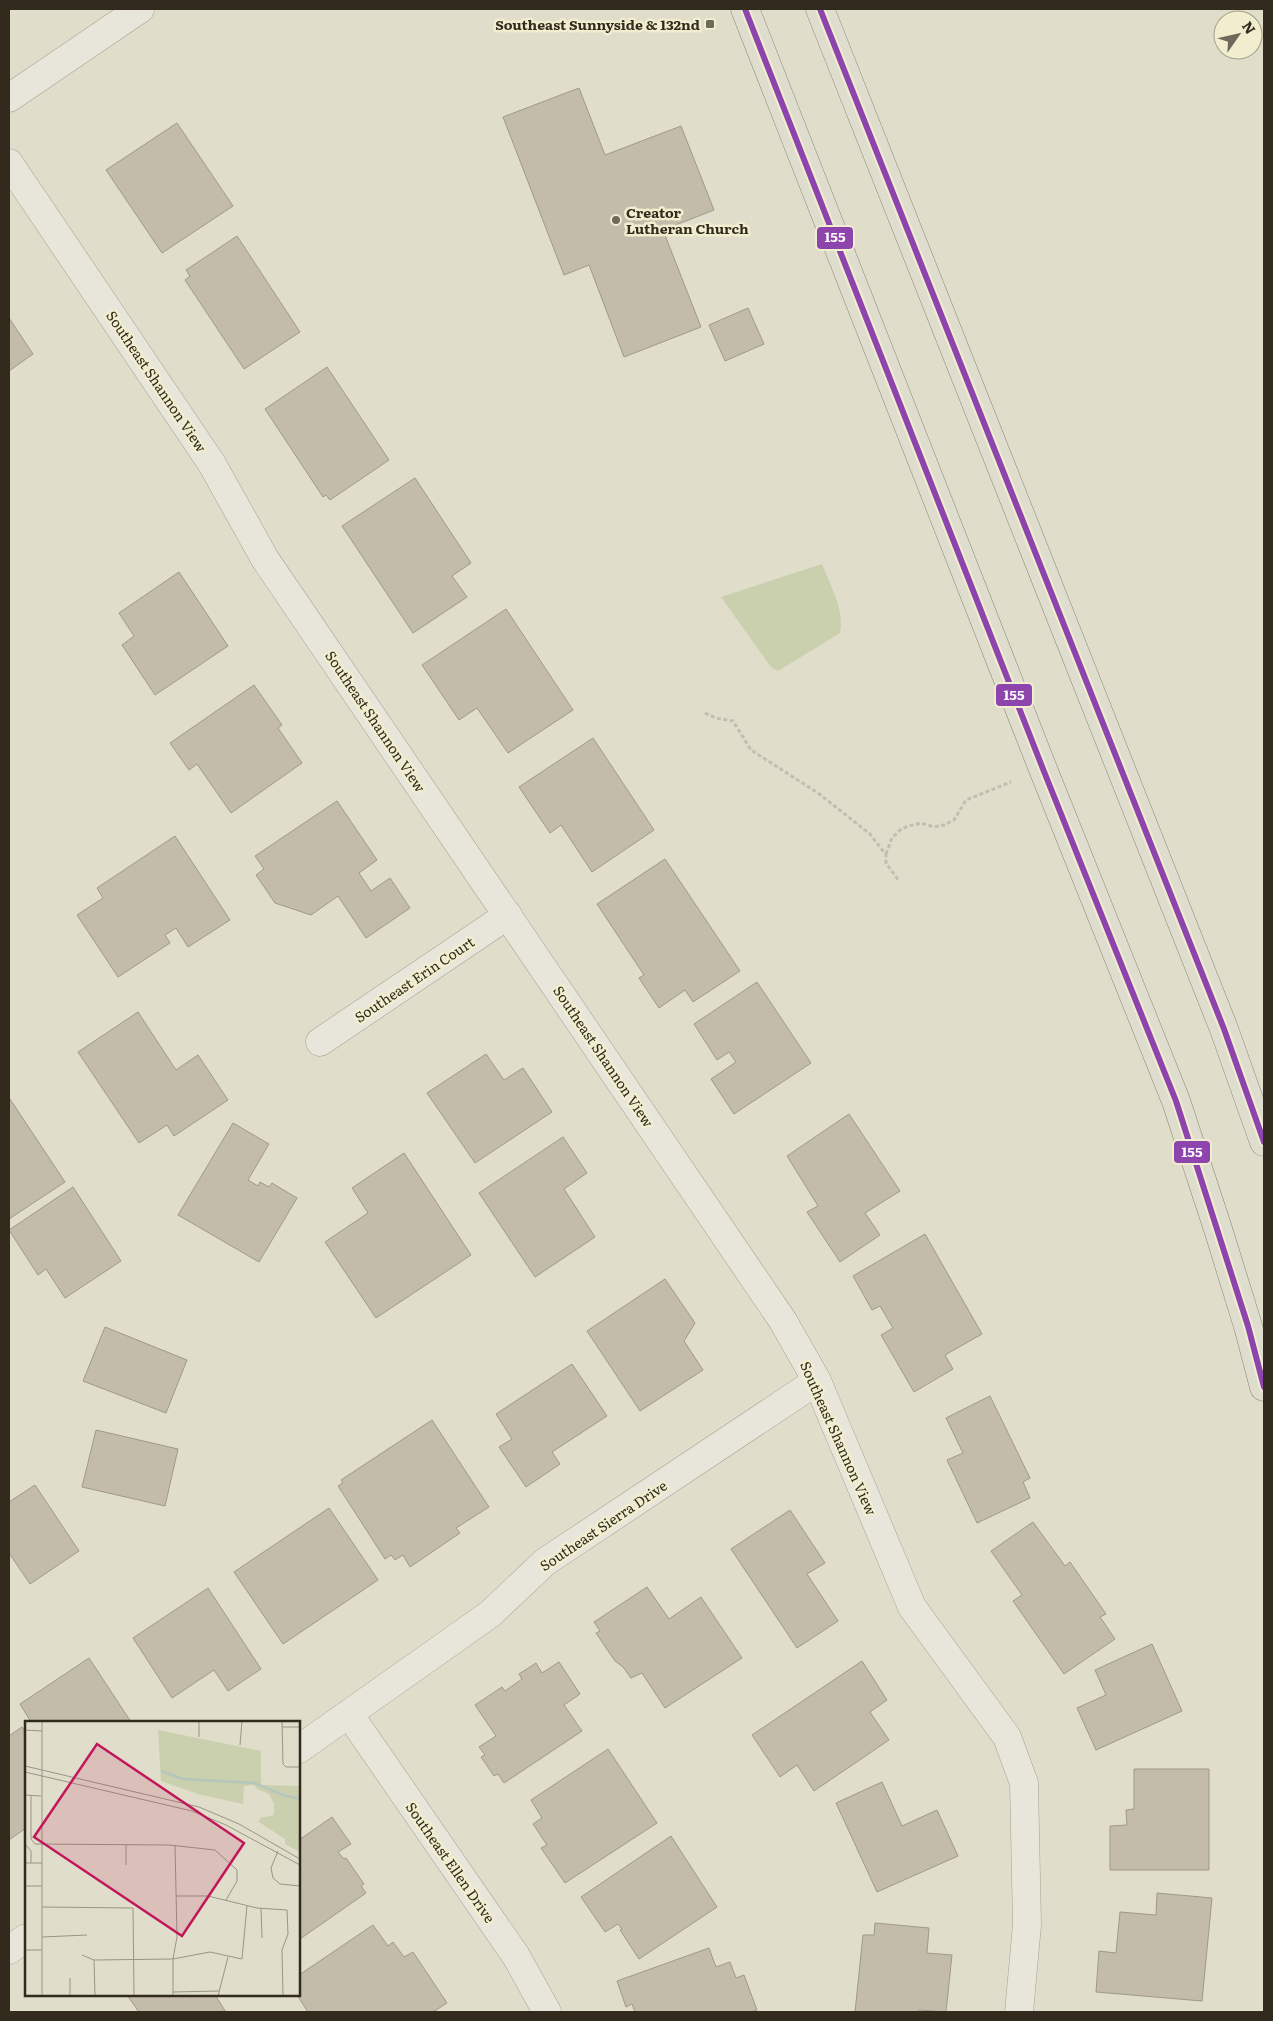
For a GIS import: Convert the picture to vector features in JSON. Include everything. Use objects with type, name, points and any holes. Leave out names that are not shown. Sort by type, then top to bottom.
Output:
[{"type":"main road","points":[[745,9],[1043,770],[1176,1101],[1221,1238],[1248,1326],[1264,1387]]},
{"type":"main road","points":[[820,9],[1224,1029],[1264,1142]]},
{"type":"street","points":[[9,98],[140,9]]},
{"type":"street","name":"Southeast Shannon View","points":[[9,163],[212,464],[265,559],[783,1321],[817,1381],[912,1607],[1007,1737],[1024,1783],[1027,1925],[1019,2012]]},
{"type":"street","name":"Southeast Erin Court","points":[[320,1042],[508,916]]},
{"type":"street","name":"Southeast Sierra Drive","points":[[300,1748],[490,1614],[544,1562],[817,1381]]},
{"type":"street","name":"Southeast Ellen Drive","points":[[349,1714],[516,1956],[547,2012]]},
{"type":"street","points":[[9,1950],[25,1939]]},
{"type":"path","points":[[705,713],[716,718],[733,721],[751,750],[818,793],[855,821],[886,855]]},
{"type":"path","points":[[899,881],[886,864],[886,855],[892,838],[900,830],[922,823],[934,827],[944,825],[954,820],[966,800],[973,796],[1043,770]]},
{"type":"green space","points":[[822,564],[839,607],[840,633],[778,671],[771,667],[721,597]]},
{"type":"building","name":"Creator Lutheran Church","points":[[579,88],[605,155],[681,126],[714,210],[663,230],[701,327],[624,357],[589,265],[564,275],[503,117]]},
{"type":"building","points":[[177,123],[233,206],[162,253],[106,170]]},
{"type":"building","points":[[237,236],[300,332],[244,369],[185,280],[190,276],[186,270]]},
{"type":"building","points":[[748,308],[764,344],[725,361],[709,325]]},
{"type":"building","points":[[9,318],[33,354],[9,371]]},
{"type":"building","points":[[327,367],[389,460],[330,500],[326,495],[323,497],[265,409]]},
{"type":"building","points":[[415,478],[471,563],[452,576],[467,597],[413,633],[342,526]]},
{"type":"building","points":[[179,572],[228,646],[155,695],[122,645],[134,636],[119,613]]},
{"type":"building","points":[[506,609],[573,710],[508,753],[477,708],[459,720],[422,665]]},
{"type":"building","points":[[254,685],[282,725],[278,728],[302,763],[231,813],[197,764],[189,770],[170,743]]},
{"type":"building","points":[[593,738],[654,830],[592,872],[561,825],[550,833],[519,787]]},
{"type":"building","points":[[337,801],[377,860],[359,873],[371,891],[390,878],[410,908],[366,938],[338,896],[311,915],[275,903],[256,875],[264,869],[255,856]]},
{"type":"building","points":[[175,836],[230,920],[188,947],[176,928],[165,935],[170,943],[118,977],[77,915],[103,898],[97,888]]},
{"type":"building","points":[[665,859],[740,971],[693,1002],[685,990],[659,1008],[639,978],[644,975],[597,904]]},
{"type":"building","points":[[757,982],[811,1063],[734,1114],[711,1079],[736,1062],[729,1052],[717,1060],[694,1024]]},
{"type":"building","points":[[138,1012],[176,1070],[198,1055],[228,1100],[174,1136],[167,1125],[139,1143],[78,1052]]},
{"type":"building","points":[[486,1054],[504,1080],[523,1068],[552,1112],[475,1163],[427,1093]]},
{"type":"building","points":[[9,1100],[65,1182],[9,1219]]},
{"type":"building","points":[[849,1114],[900,1191],[865,1213],[880,1235],[840,1262],[807,1212],[818,1206],[787,1156]]},
{"type":"building","points":[[233,1123],[269,1144],[248,1180],[258,1186],[260,1182],[269,1187],[272,1183],[297,1198],[259,1262],[178,1215]]},
{"type":"building","points":[[563,1137],[587,1173],[564,1189],[595,1237],[535,1277],[479,1193]]},
{"type":"building","points":[[404,1153],[471,1255],[376,1318],[325,1242],[368,1213],[352,1188]]},
{"type":"building","points":[[73,1187],[121,1261],[65,1298],[46,1269],[38,1275],[9,1230]]},
{"type":"building","points":[[925,1234],[982,1334],[945,1355],[953,1369],[914,1392],[881,1335],[893,1328],[880,1306],[872,1310],[853,1276]]},
{"type":"building","points":[[665,1279],[695,1323],[684,1341],[703,1370],[640,1411],[587,1331]]},
{"type":"building","points":[[105,1327],[187,1360],[166,1413],[83,1381]]},
{"type":"building","points":[[572,1364],[607,1416],[552,1452],[560,1464],[526,1487],[499,1447],[512,1439],[496,1414]]},
{"type":"building","points":[[990,1396],[1030,1478],[1023,1482],[1030,1498],[977,1523],[947,1460],[963,1453],[946,1418]]},
{"type":"building","points":[[432,1420],[489,1507],[456,1528],[460,1533],[410,1567],[403,1555],[395,1560],[391,1555],[385,1559],[338,1486],[343,1483],[341,1480]]},
{"type":"building","points":[[96,1430],[178,1449],[165,1506],[82,1487]]},
{"type":"building","points":[[35,1485],[79,1551],[30,1584],[9,1553],[9,1502]]},
{"type":"building","points":[[329,1508],[378,1580],[283,1644],[234,1572]]},
{"type":"building","points":[[790,1510],[825,1563],[807,1574],[838,1621],[797,1648],[731,1549]]},
{"type":"building","points":[[1033,1522],[1065,1566],[1070,1562],[1106,1614],[1100,1617],[1115,1639],[1064,1674],[1013,1601],[1022,1595],[991,1551]]},
{"type":"building","points":[[647,1587],[669,1619],[701,1597],[742,1658],[665,1708],[642,1673],[631,1678],[623,1667],[615,1661],[596,1633],[600,1631],[594,1622]]},
{"type":"building","points":[[208,1588],[261,1669],[228,1691],[214,1670],[172,1698],[133,1638]]},
{"type":"building","points":[[1152,1644],[1182,1711],[1096,1750],[1077,1708],[1106,1695],[1095,1670]]},
{"type":"building","points":[[89,1658],[130,1721],[30,1721],[20,1704]]},
{"type":"building","points":[[862,1661],[887,1700],[870,1712],[889,1740],[814,1791],[797,1765],[780,1777],[752,1735]]},
{"type":"building","points":[[559,1662],[580,1694],[564,1705],[582,1731],[504,1783],[498,1774],[494,1776],[481,1757],[485,1755],[479,1747],[496,1736],[475,1705],[502,1687],[505,1691],[522,1679],[519,1674],[536,1663],[542,1673]]},
{"type":"building","points":[[22,1727],[25,1732],[25,1829],[9,1840],[9,1736]]},
{"type":"building","points":[[608,1749],[657,1823],[565,1883],[541,1848],[547,1845],[533,1824],[542,1818],[531,1800]]},
{"type":"building","points":[[1134,1769],[1209,1769],[1209,1870],[1110,1870],[1110,1826],[1127,1825],[1126,1810],[1134,1809]]},
{"type":"building","points":[[882,1782],[902,1826],[937,1810],[958,1856],[877,1892],[836,1803]]},
{"type":"building","points":[[332,1817],[351,1844],[338,1852],[344,1859],[346,1858],[364,1884],[361,1886],[366,1893],[300,1939],[300,1839]]},
{"type":"building","points":[[671,1836],[717,1907],[639,1959],[618,1924],[605,1932],[581,1897]]},
{"type":"building","points":[[1157,1893],[1212,1898],[1202,2001],[1096,1992],[1099,1951],[1116,1953],[1120,1912],[1156,1915]]},
{"type":"building","points":[[875,1923],[929,1928],[927,1953],[952,1955],[946,2012],[919,2010],[919,2012],[855,2012],[863,1935],[874,1935]]},
{"type":"building","points":[[373,1925],[388,1946],[393,1942],[404,1957],[413,1952],[447,2003],[433,2012],[308,2012],[298,1996],[300,1996],[300,1974]]},
{"type":"building","points":[[709,1948],[716,1967],[730,1962],[736,1978],[744,1975],[757,2010],[750,2012],[635,2012],[632,2004],[626,2007],[617,1981]]},
{"type":"building","points":[[128,1996],[216,1996],[226,2012],[139,2012]]},
{"type":"transit line","name":"155","points":[[745,9],[1043,769],[1176,1101],[1248,1326],[1264,1387]]},
{"type":"transit line","name":"155","points":[[820,9],[1224,1029],[1264,1142]]},
{"type":"place","name":"Southeast Sunnyside & 132nd","points":[[710,24]]},
{"type":"place","name":"Creator Lutheran Church","points":[[616,220]]}]
